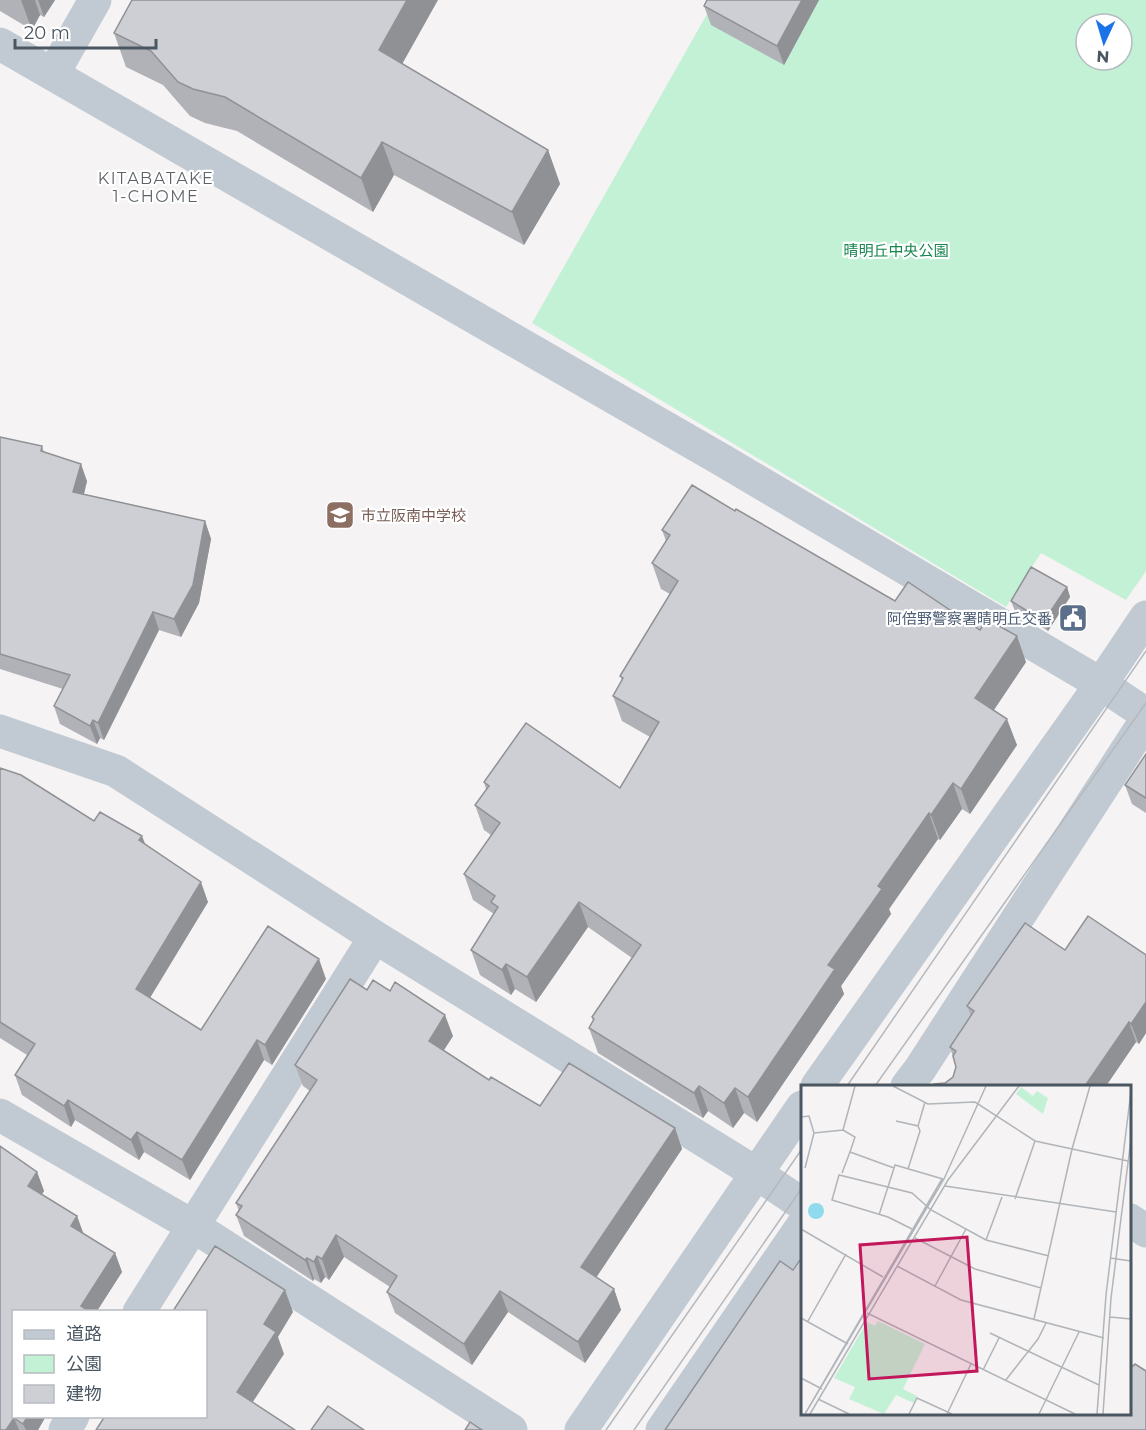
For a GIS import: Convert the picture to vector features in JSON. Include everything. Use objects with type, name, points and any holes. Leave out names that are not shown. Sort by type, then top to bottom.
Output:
[{"type":"street","points":[[53,74],[95,0]]},
{"type":"street","points":[[0,44],[722,460],[1101,684],[1146,714]]},
{"type":"street","points":[[818,1085],[1146,617]]},
{"type":"street","points":[[924,1080],[1146,720]]},
{"type":"street","points":[[0,731],[116,771],[375,937],[756,1173],[801,1203]]},
{"type":"street","points":[[140,1310],[375,937]]},
{"type":"street","points":[[581,1430],[801,1108]]},
{"type":"street","points":[[0,1115],[193,1226],[511,1430]]},
{"type":"street","points":[[1131,1221],[1146,1232]]},
{"type":"street","points":[[662,1430],[801,1227]]},
{"type":"green space","name":"晴明丘中央公園","points":[[715,0],[1146,0],[1146,571],[1126,600],[1041,553],[1006,607],[532,323]]},
{"type":"building","points":[[132,0],[407,0],[379,50],[548,150],[512,212],[382,142],[361,178],[225,97],[193,89],[178,82],[151,51],[114,33]]},
{"type":"building","points":[[707,0],[802,0],[777,46],[704,6]]},
{"type":"building","points":[[0,437],[42,446],[41,451],[81,464],[73,492],[205,521],[193,585],[174,619],[153,612],[98,723],[93,720],[90,726],[54,706],[70,675],[0,654]]},
{"type":"building","points":[[692,485],[895,601],[908,582],[980,630],[987,619],[1017,636],[975,698],[1007,719],[961,789],[953,783],[878,886],[882,889],[828,965],[835,969],[748,1097],[735,1088],[724,1103],[699,1086],[694,1093],[589,1028],[594,1019],[592,1017],[641,945],[579,902],[527,977],[506,964],[502,970],[471,950],[498,907],[491,902],[495,896],[464,874],[500,823],[475,805],[489,786],[484,782],[526,723],[620,788],[659,722],[613,696],[623,678],[620,676],[678,581],[652,563],[670,535],[662,530]]},
{"type":"building","points":[[1031,567],[1067,587],[1044,621],[1011,601]]},
{"type":"building","points":[[1146,754],[1146,798],[1125,785]]},
{"type":"building","points":[[0,768],[21,775],[94,821],[100,812],[142,836],[139,840],[201,882],[136,989],[201,1030],[268,926],[319,959],[265,1045],[257,1040],[182,1160],[137,1132],[131,1140],[68,1100],[64,1106],[15,1075],[35,1044],[0,1022]]},
{"type":"building","points":[[1088,916],[1146,955],[1146,1002],[1131,1024],[1129,1022],[1086,1085],[933,1085],[945,1083],[953,1077],[956,1067],[953,1056],[956,1051],[950,1047],[974,1011],[967,1006],[1025,923],[1065,950]]},
{"type":"building","points":[[350,979],[367,990],[373,980],[390,991],[395,982],[445,1015],[429,1041],[489,1080],[491,1077],[540,1106],[569,1063],[675,1128],[581,1267],[614,1289],[578,1342],[500,1291],[464,1344],[387,1292],[397,1276],[336,1235],[322,1259],[317,1256],[314,1262],[307,1258],[305,1260],[236,1215],[242,1206],[236,1203],[317,1080],[295,1065]]},
{"type":"building","points":[[0,1146],[37,1172],[28,1186],[77,1216],[71,1226],[115,1253],[81,1306],[87,1310],[12,1310],[12,1418],[14,1418],[6,1430],[0,1430]]},
{"type":"building","points":[[215,1246],[285,1290],[264,1324],[276,1332],[237,1392],[295,1430],[96,1430],[104,1418],[207,1418],[207,1310],[174,1310]]},
{"type":"building","points":[[801,1258],[801,1415],[1131,1415],[1131,1365],[1135,1364],[1146,1371],[1146,1430],[665,1430],[780,1261],[793,1270]]},
{"type":"building","points":[[328,1406],[364,1430],[311,1430]]},
{"type":"building","points":[[14,1418],[27,1418],[23,1424]]},
{"type":"building","points":[[470,1422],[482,1430],[465,1430]]},
{"type":"tram line","points":[[848,1085],[1146,651]]},
{"type":"tram line","points":[[876,1085],[1146,703]]},
{"type":"tram line","points":[[606,1430],[801,1150]]},
{"type":"tram line","points":[[634,1430],[801,1189]]},
{"type":"place","name":"市立阪南中学校","points":[[340,515]]},
{"type":"place","name":"阿倍野警察署晴明丘交番","points":[[1073,618]]},
{"type":"district","name":"KITABATAKE 1-CHOME","points":[[156,187]]}]
